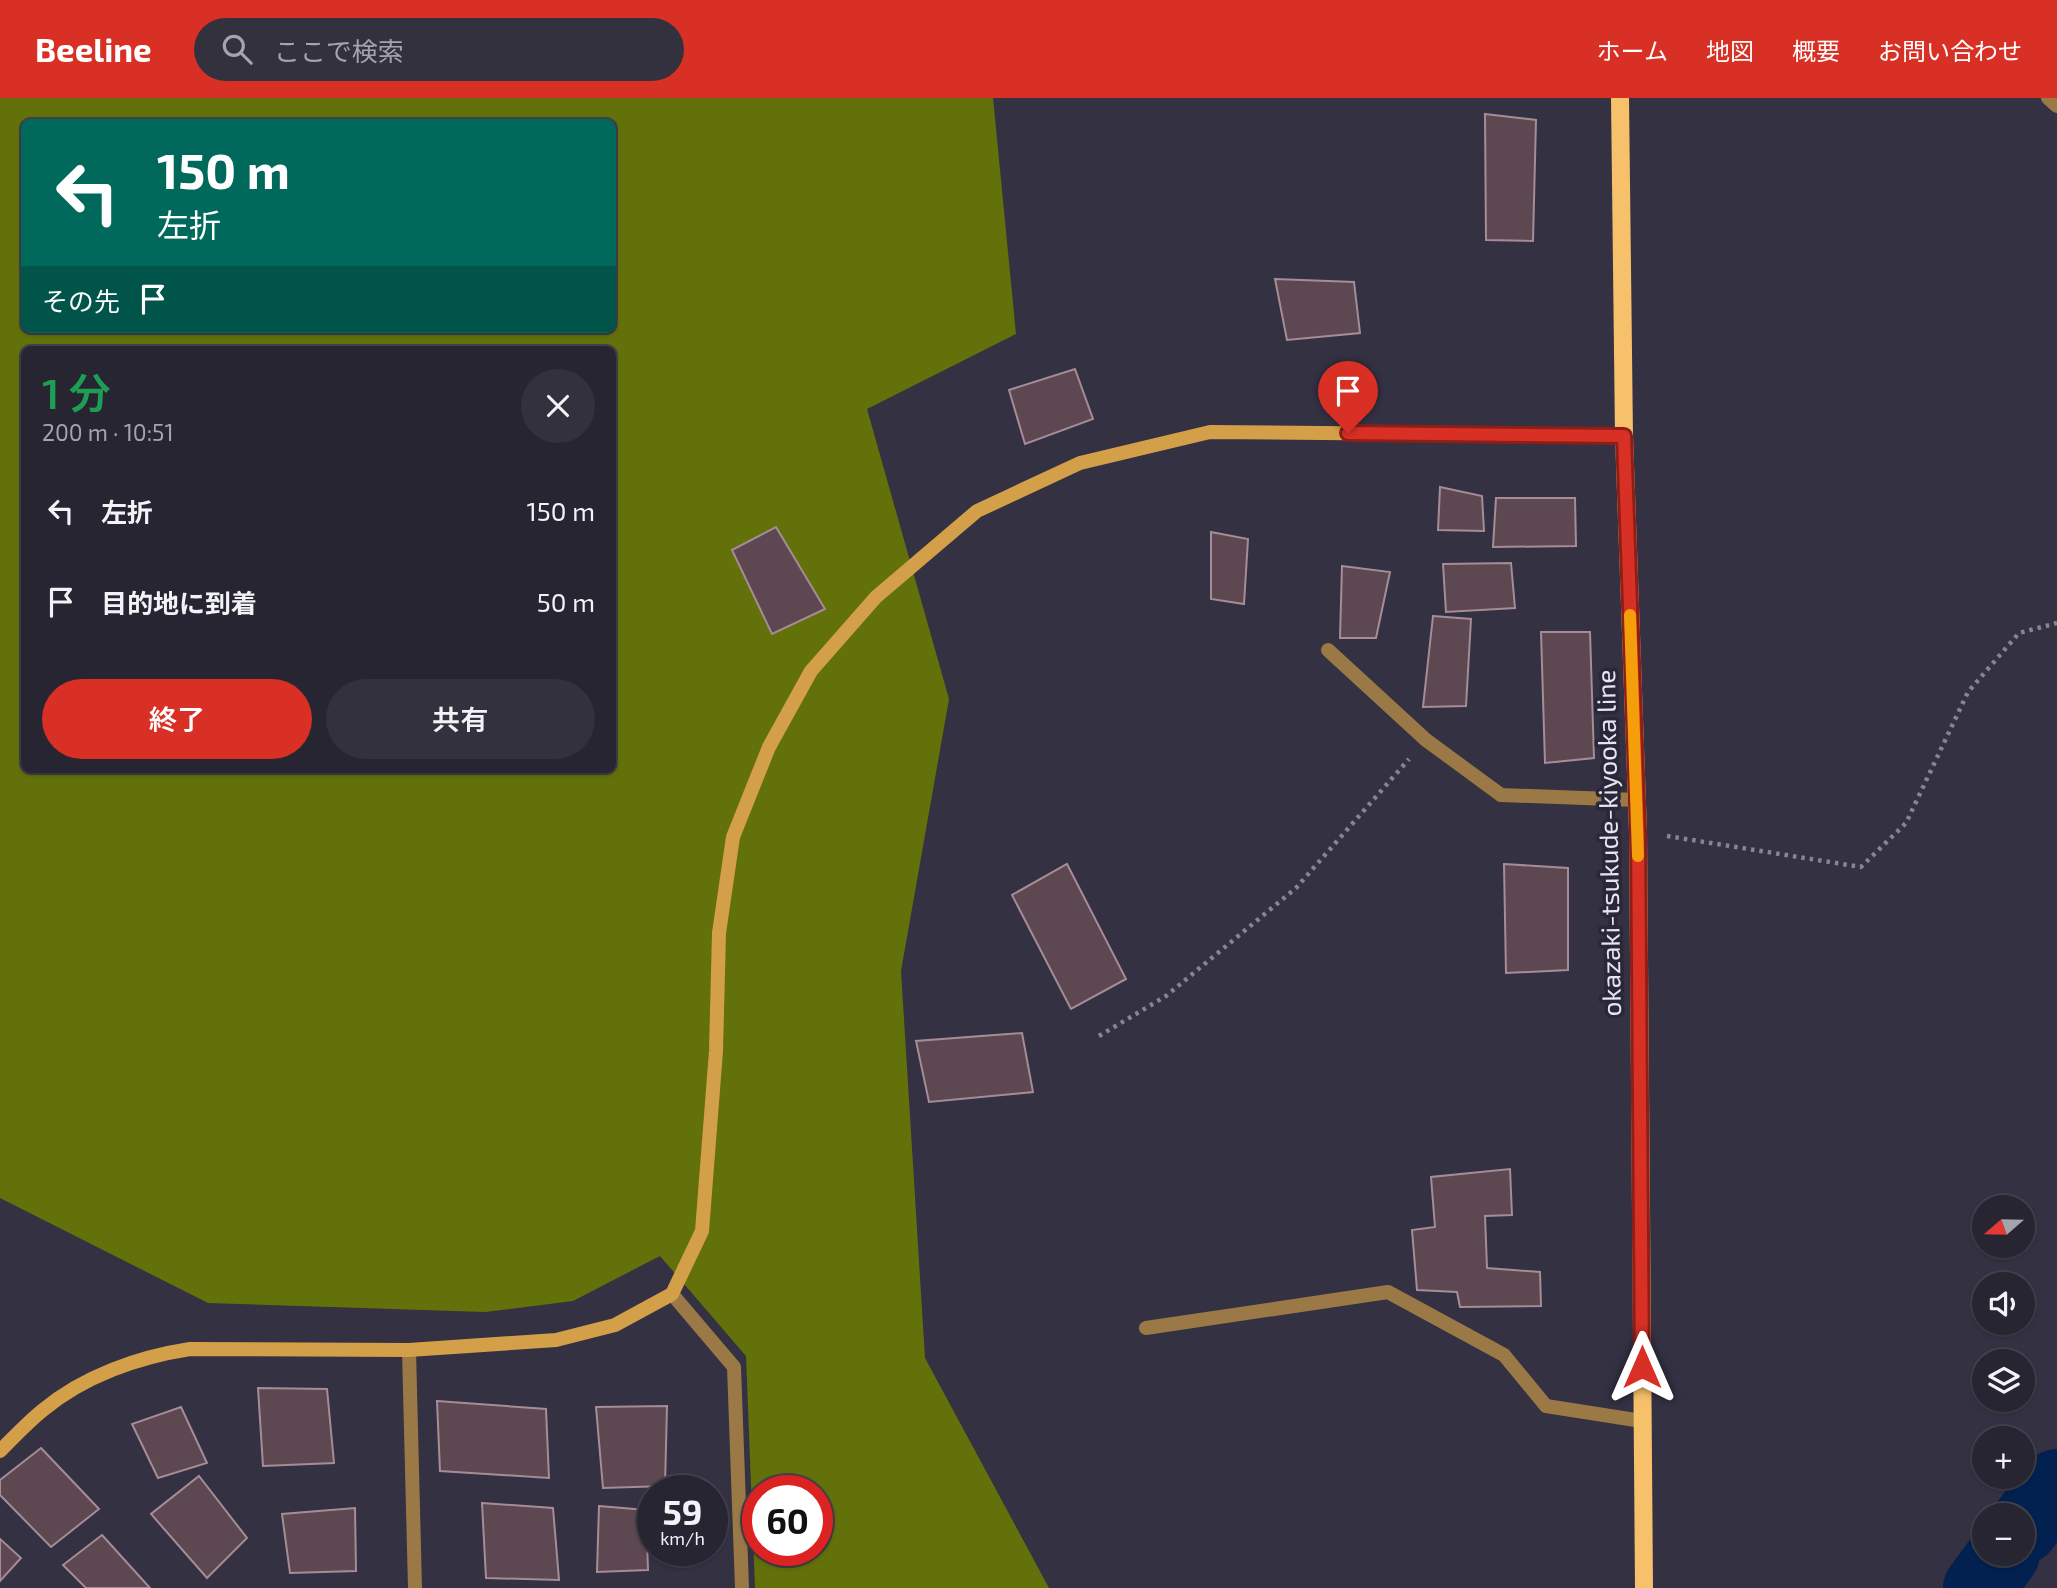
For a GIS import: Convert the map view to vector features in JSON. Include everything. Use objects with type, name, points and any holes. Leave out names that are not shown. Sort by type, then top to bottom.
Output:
[{"type":"main road","name":"okazaki-tsukude-kiyooka line","points":[[1620,98],[1624,436],[1638,831],[1644,1588]]},
{"type":"street","points":[[2048,98],[2057,106]]},
{"type":"street","points":[[0,1451],[43,1409],[95,1377],[156,1354],[190,1349],[408,1350],[556,1340],[615,1325],[672,1294],[702,1231],[716,1051],[719,933],[733,837],[769,747],[811,671],[876,597],[977,510],[1080,463],[1210,432],[1624,436]]},
{"type":"street","points":[[1328,650],[1426,740],[1501,795],[1637,800]]},
{"type":"street","points":[[1146,1328],[1388,1292],[1504,1355],[1546,1406],[1642,1421]]},
{"type":"street","points":[[672,1294],[734,1367],[742,1588]]},
{"type":"street","points":[[408,1350],[415,1588]]},
{"type":"path","points":[[1638,831],[1861,867],[1906,823],[1968,692],[2019,633],[2057,624]]},
{"type":"path","points":[[1098,1036],[1167,996],[1296,888],[1426,740]]},
{"type":"green space","points":[[0,98],[993,98],[1016,334],[867,409],[949,699],[901,971],[925,1358],[1049,1588],[755,1588],[754,1566],[833,1566],[833,1475],[751,1475],[746,1356],[660,1256],[573,1301],[485,1312],[208,1303],[0,1198]]},
{"type":"building","points":[[1485,114],[1536,120],[1533,241],[1486,240]]},
{"type":"building","points":[[1275,279],[1354,282],[1360,333],[1287,340]]},
{"type":"building","points":[[1075,369],[1093,419],[1025,444],[1009,390]]},
{"type":"building","points":[[1440,487],[1482,496],[1484,531],[1438,530]]},
{"type":"building","points":[[1496,498],[1575,498],[1576,546],[1493,547]]},
{"type":"building","points":[[776,527],[825,609],[772,634],[732,550]]},
{"type":"building","points":[[1211,532],[1248,539],[1244,604],[1211,599]]},
{"type":"building","points":[[1511,563],[1515,608],[1446,612],[1443,564]]},
{"type":"building","points":[[1342,566],[1390,572],[1376,638],[1340,638]]},
{"type":"building","points":[[1433,616],[1471,619],[1466,706],[1423,707]]},
{"type":"building","points":[[1541,632],[1590,632],[1594,758],[1545,763]]},
{"type":"building","points":[[1067,864],[1126,979],[1071,1009],[1012,895]]},
{"type":"building","points":[[1504,864],[1568,868],[1568,970],[1506,973]]},
{"type":"building","points":[[1022,1033],[1033,1092],[929,1102],[916,1041]]},
{"type":"building","points":[[1510,1169],[1512,1215],[1485,1216],[1487,1268],[1540,1272],[1541,1306],[1460,1307],[1457,1292],[1417,1290],[1412,1230],[1435,1227],[1431,1177]]},
{"type":"building","points":[[258,1388],[327,1389],[334,1463],[263,1466]]},
{"type":"building","points":[[437,1401],[546,1409],[549,1478],[440,1471]]},
{"type":"building","points":[[667,1406],[665,1475],[637,1475],[637,1487],[603,1488],[596,1407]]},
{"type":"building","points":[[181,1407],[207,1463],[158,1478],[132,1424]]},
{"type":"building","points":[[41,1448],[99,1509],[51,1547],[0,1495],[0,1480]]},
{"type":"building","points":[[199,1476],[247,1538],[207,1578],[151,1514]]},
{"type":"building","points":[[482,1503],[553,1508],[559,1580],[486,1578]]},
{"type":"building","points":[[599,1506],[637,1509],[637,1566],[648,1566],[648,1570],[597,1572]]},
{"type":"building","points":[[355,1508],[356,1571],[290,1573],[282,1514]]},
{"type":"building","points":[[102,1535],[150,1588],[86,1588],[63,1565]]},
{"type":"building","points":[[0,1539],[21,1558],[0,1581]]},
{"type":"waterway","points":[[2035,1512],[2057,1485]]},
{"type":"waterway","points":[[1979,1588],[1995,1566]]},
{"type":"slow traffic","points":[[1630,615],[1638,856]]},
{"type":"route","points":[[1348,433],[1624,436],[1638,831],[1642,1367]]}]
